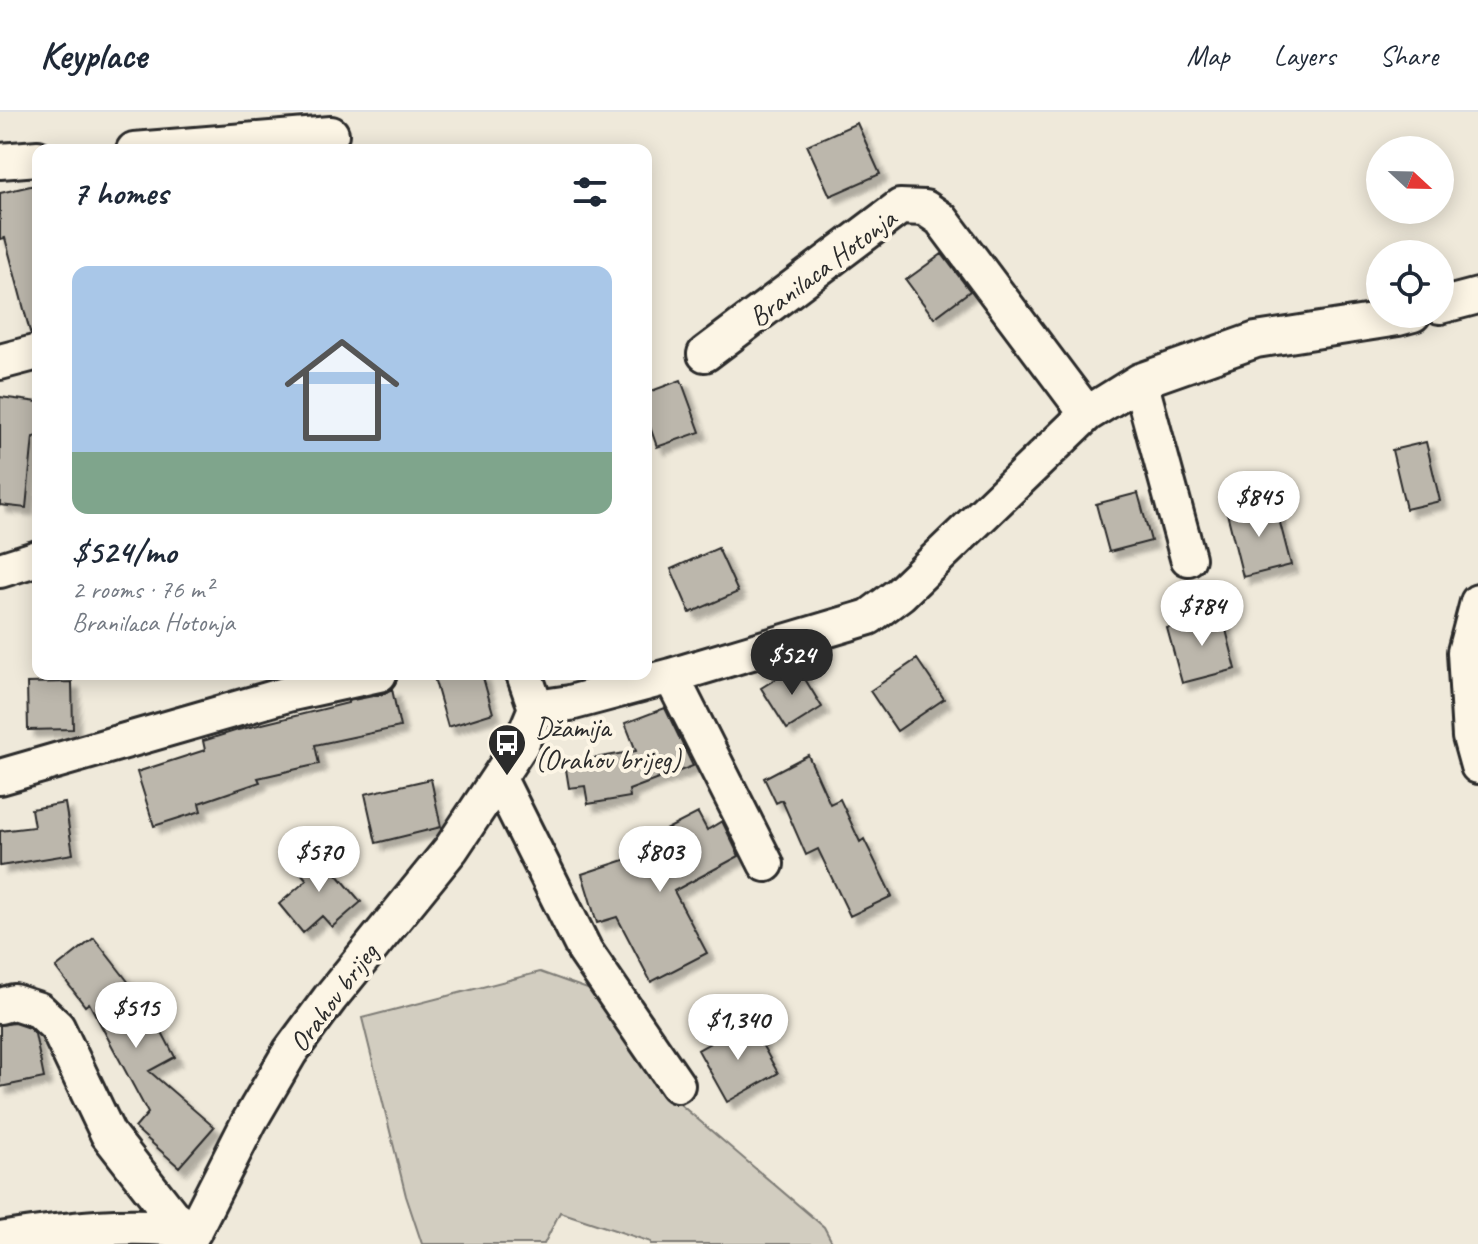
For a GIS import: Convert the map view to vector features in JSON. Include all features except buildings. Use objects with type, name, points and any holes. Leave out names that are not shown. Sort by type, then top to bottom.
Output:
[{"type":"street","points":[[200,144],[333,132]]},
{"type":"street","points":[[0,161],[32,158]]},
{"type":"street","name":"Branilaca Hotonja","points":[[705,354],[900,207],[925,208],[941,219],[1087,414]]},
{"type":"street","points":[[1454,302],[1478,296]]},
{"type":"street","points":[[526,680],[536,708],[570,703],[869,617],[900,594],[1087,414],[1140,381],[1256,340],[1366,323]]},
{"type":"street","points":[[0,362],[32,354]]},
{"type":"street","points":[[1140,381],[1188,558]]},
{"type":"street","points":[[0,570],[32,560]]},
{"type":"street","points":[[1478,602],[1465,652],[1470,737],[1478,766]]},
{"type":"street","points":[[671,676],[766,864]]},
{"type":"street","points":[[0,777],[288,694],[352,680]]},
{"type":"street","name":"Orahov brijeg","points":[[190,1237],[249,1122],[290,1052],[451,849],[521,744],[536,708]]},
{"type":"street","points":[[499,779],[585,951],[677,1085]]},
{"type":"street","points":[[0,1006],[14,1002],[39,1010],[57,1027],[108,1134],[190,1237]]},
{"type":"street","points":[[0,1240],[62,1230],[166,1227],[190,1237]]},
{"type":"shaded area","points":[[540,972],[610,997],[660,1087],[824,1227],[833,1244],[651,1244],[560,1212],[544,1244],[422,1244],[406,1196],[362,1018]]},
{"type":"place","name":"Džamija (Orahov brijeg)","points":[[507,777]]}]
